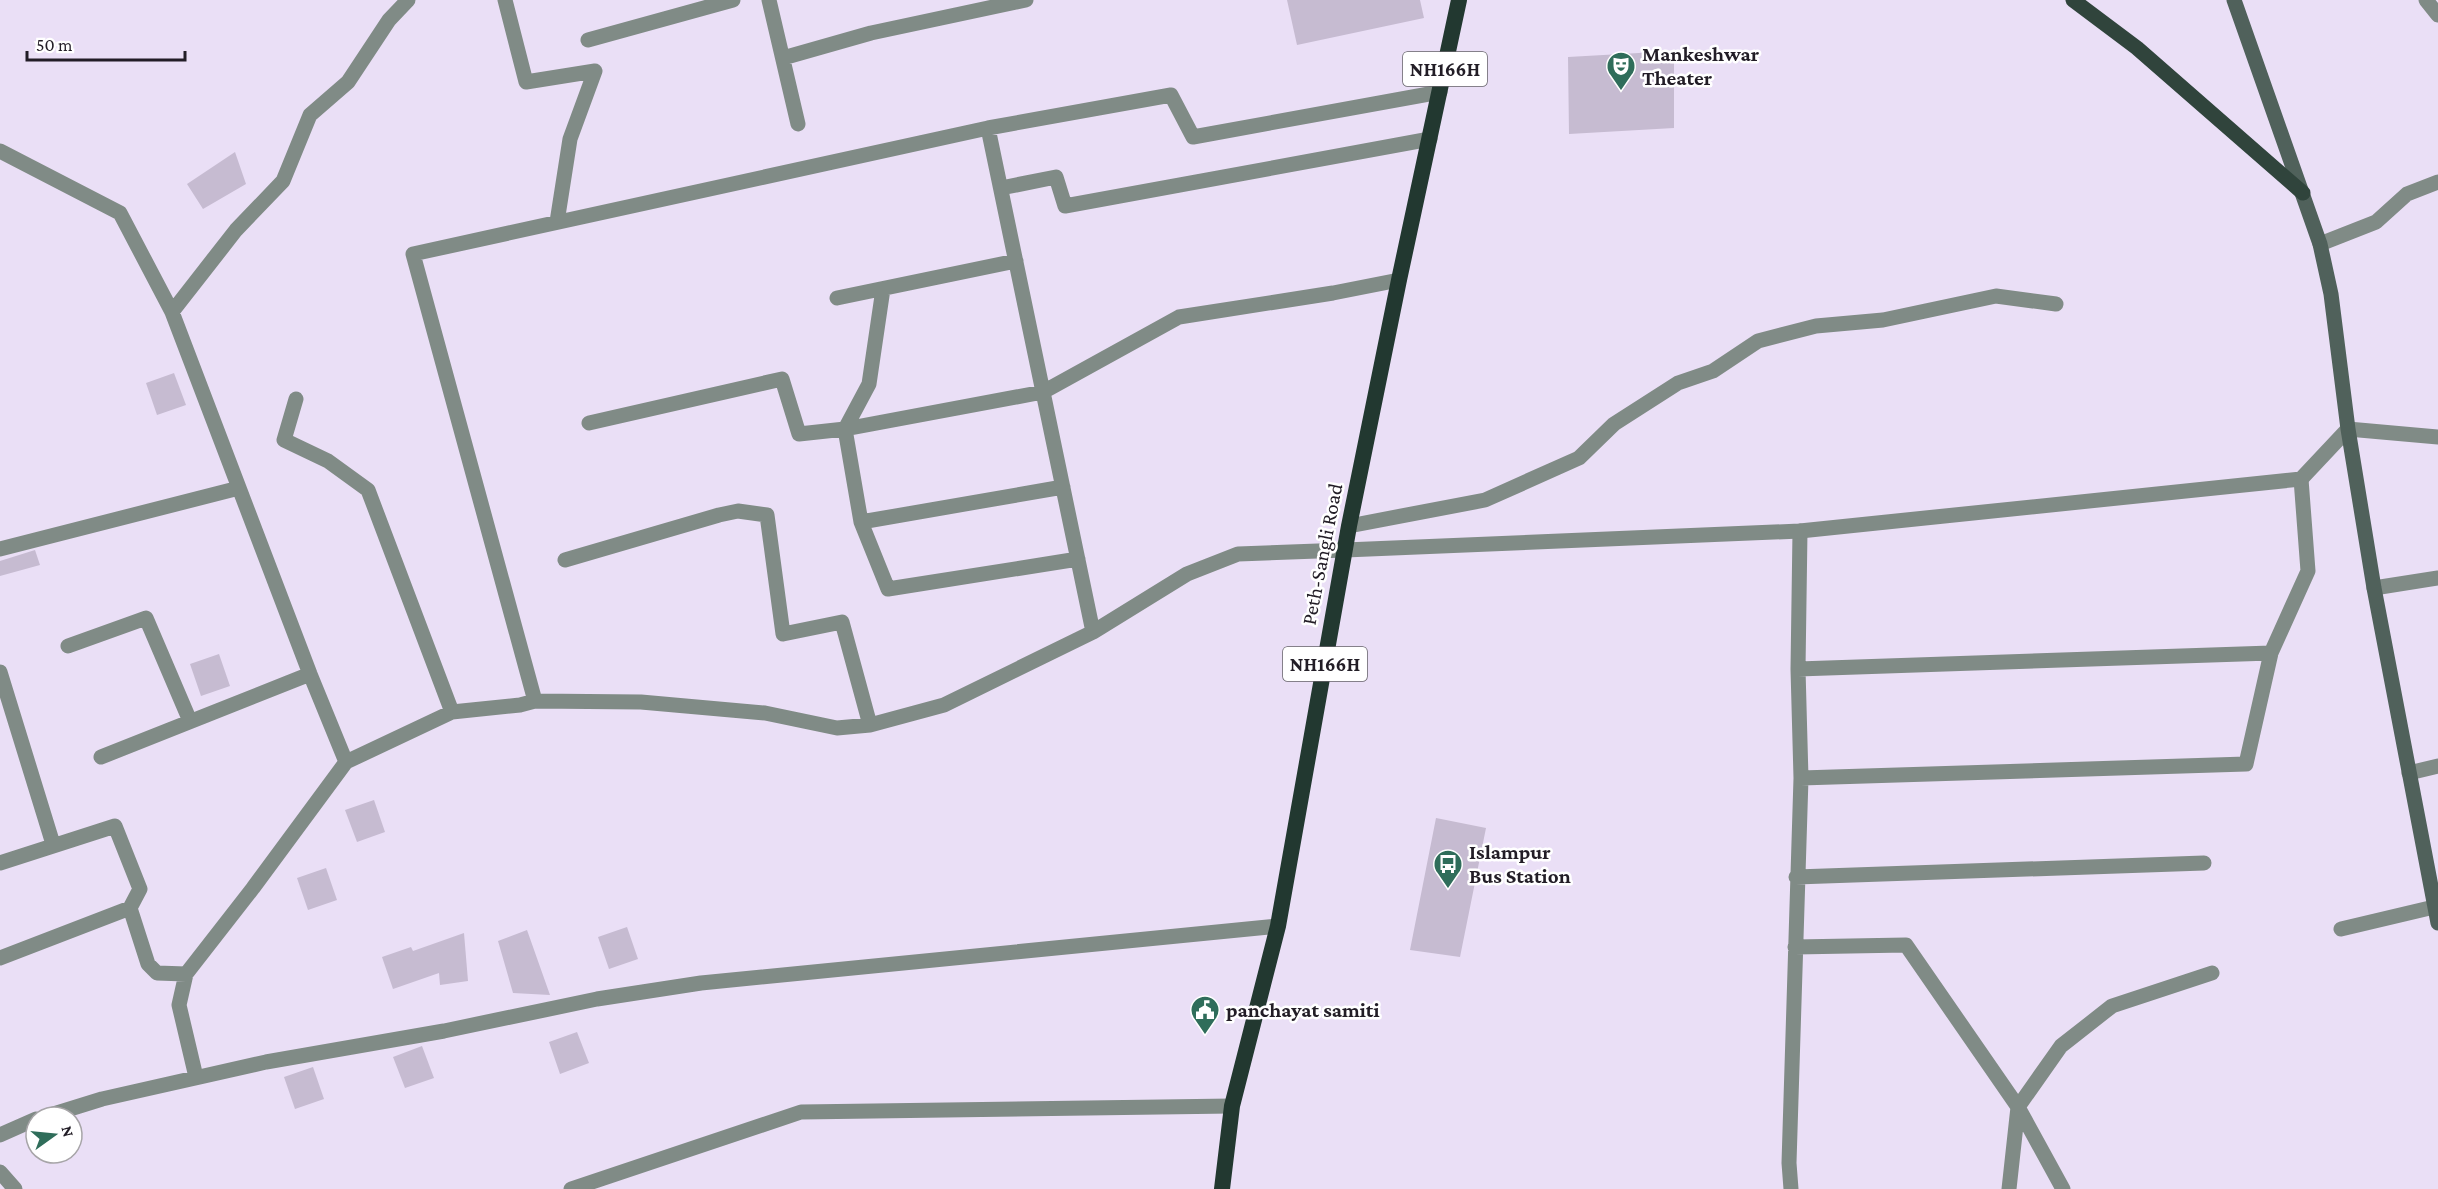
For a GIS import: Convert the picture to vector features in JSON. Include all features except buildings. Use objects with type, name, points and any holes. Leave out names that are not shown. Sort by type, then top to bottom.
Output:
[{"type":"highway","name":"NH166H","points":[[1430,139],[1460,0]]},
{"type":"highway","name":"Peth-Sangli Road","points":[[1222,1189],[1232,1106],[1278,926],[1349,526],[1430,139]]},
{"type":"main road","points":[[2073,0],[2137,48],[2302,193]]},
{"type":"main road","points":[[2234,0],[2320,244],[2331,294],[2348,429],[2374,588],[2438,923]]},
{"type":"street","points":[[172,312],[236,230],[283,181],[310,115],[348,82],[389,20],[408,0]]},
{"type":"street","points":[[505,0],[526,82],[595,71],[570,139],[556,222]]},
{"type":"street","points":[[588,40],[733,0]]},
{"type":"street","points":[[769,0],[798,124]]},
{"type":"street","points":[[783,58],[871,33],[1026,0]]},
{"type":"street","points":[[2427,0],[2438,15]]},
{"type":"street","points":[[535,701],[413,254],[988,128],[1171,95],[1193,137],[1440,92]]},
{"type":"street","points":[[988,128],[1093,632]]},
{"type":"street","points":[[1001,188],[1056,177],[1065,206],[1430,139]]},
{"type":"street","points":[[0,151],[120,213],[172,312],[310,674],[346,762]]},
{"type":"street","points":[[2320,244],[2376,222],[2407,194],[2438,182]]},
{"type":"street","points":[[837,298],[1016,261]]},
{"type":"street","points":[[589,423],[782,379],[799,434],[845,429],[1043,392],[1179,317],[1333,293],[1399,279]]},
{"type":"street","points":[[883,289],[869,384],[845,429],[861,522],[888,589],[1078,559]]},
{"type":"street","points":[[1349,526],[1485,500],[1579,458],[1623,418],[1678,383],[1713,371],[1758,341],[1816,326],[1883,320],[1996,296],[2056,304]]},
{"type":"street","points":[[296,399],[284,440],[328,461],[368,490],[452,712]]},
{"type":"street","points":[[196,1077],[179,1005],[186,974],[260,879],[346,762],[452,712],[520,705],[535,701],[640,702],[765,713],[837,728],[870,725],[944,705],[1093,632],[1187,574],[1238,554],[1800,531],[2301,479],[2348,429],[2438,437]]},
{"type":"street","points":[[1801,778],[2246,764],[2271,653],[2308,572],[2301,479]]},
{"type":"street","points":[[861,522],[1063,487]]},
{"type":"street","points":[[0,549],[239,488]]},
{"type":"street","points":[[565,560],[719,514],[738,511],[767,515],[783,634],[842,622],[870,725]]},
{"type":"street","points":[[1791,1189],[1789,1163],[1796,877],[1801,778],[1798,669],[1800,531]]},
{"type":"street","points":[[2374,588],[2438,579]]},
{"type":"street","points":[[68,645],[146,618],[190,721]]},
{"type":"street","points":[[1798,669],[2271,653]]},
{"type":"street","points":[[0,672],[53,844]]},
{"type":"street","points":[[101,757],[310,674]]},
{"type":"street","points":[[2409,774],[2438,766]]},
{"type":"street","points":[[0,863],[53,844],[115,826],[140,889],[130,908],[0,958]]},
{"type":"street","points":[[1796,877],[2204,863]]},
{"type":"street","points":[[2341,929],[2434,907]]},
{"type":"street","points":[[130,908],[148,964],[157,974],[186,974]]},
{"type":"street","points":[[83,1105],[266,1062],[444,1031],[597,999],[701,983],[1278,926]]},
{"type":"street","points":[[1795,947],[1906,945],[2018,1107],[2063,1189]]},
{"type":"street","points":[[2009,1189],[2018,1107],[2061,1046],[2112,1006],[2212,973]]},
{"type":"street","points":[[572,1189],[801,1112],[1232,1106]]},
{"type":"street","points":[[0,1135],[24,1124]]},
{"type":"street","points":[[0,1172],[15,1189]]},
{"type":"place","name":"Mankeshwar Theater","points":[[1621,92]]},
{"type":"place","name":"Islampur Bus Station","points":[[1448,890]]},
{"type":"place","name":"panchayat samiti","points":[[1205,1036]]}]
